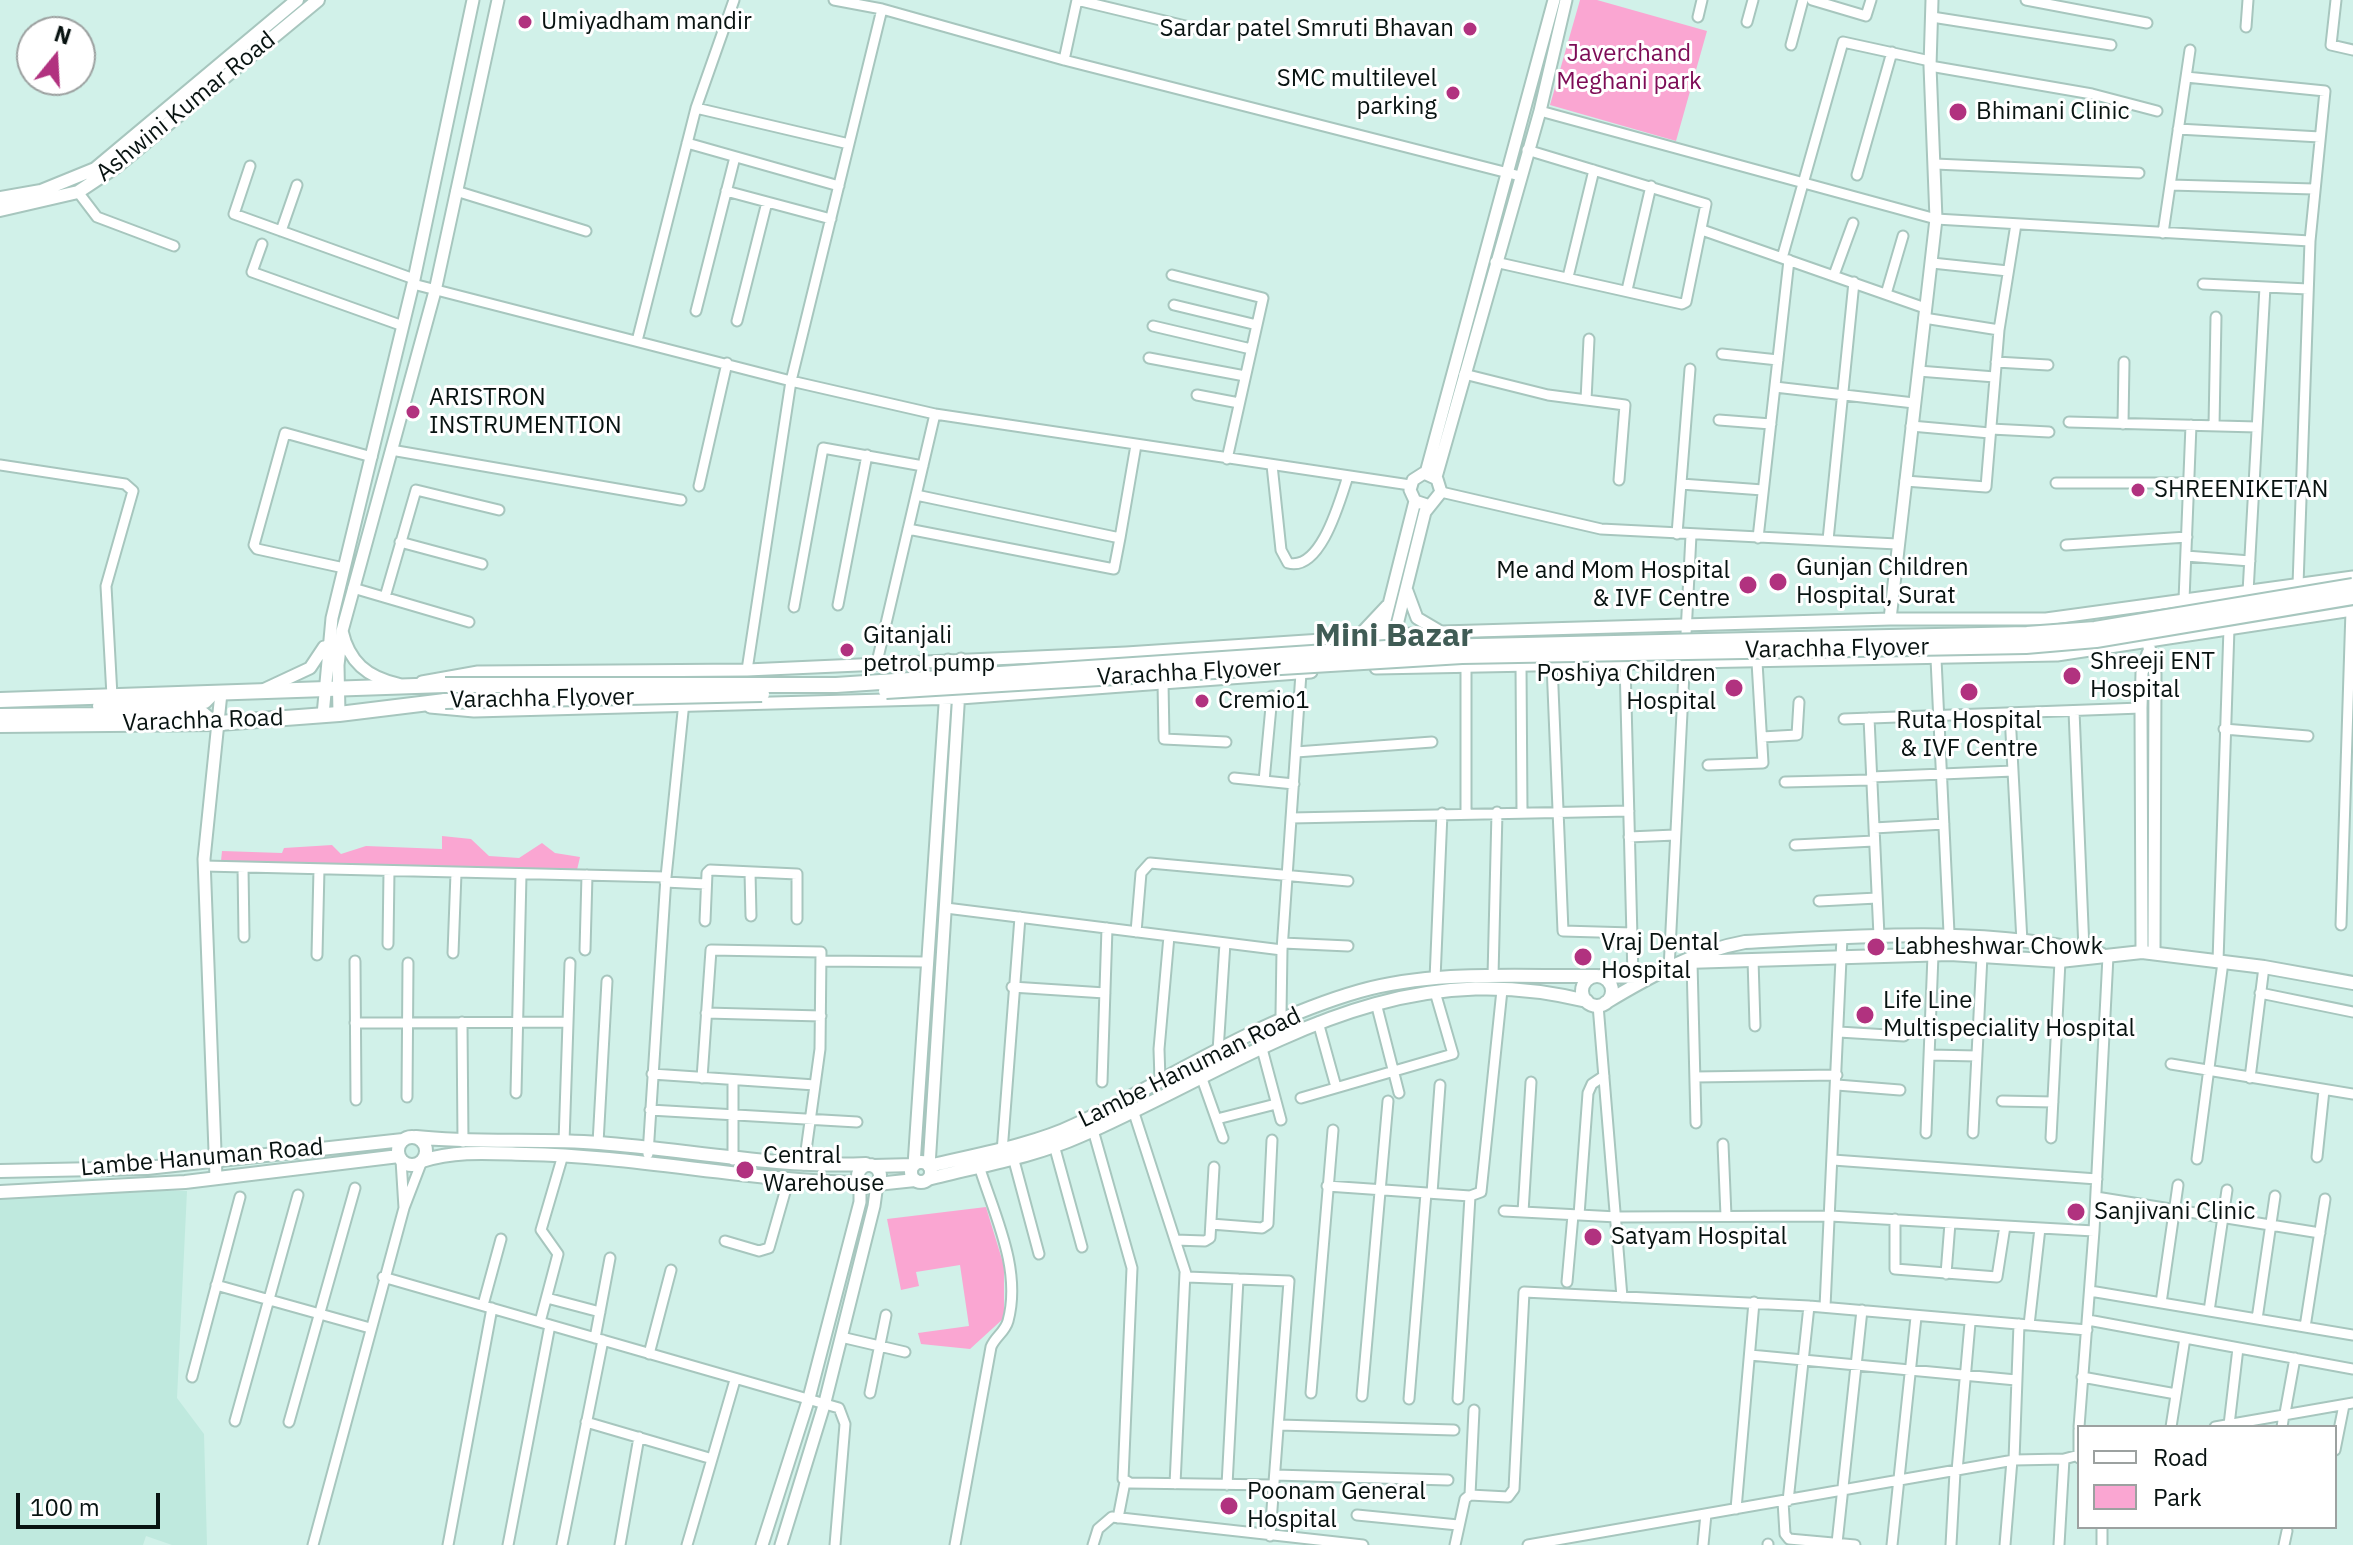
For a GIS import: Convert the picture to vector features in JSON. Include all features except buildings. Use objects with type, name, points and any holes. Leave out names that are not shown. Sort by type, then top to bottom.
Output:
[{"type":"main road","name":"Ashwini Kumar Road","points":[[0,210],[42,197],[103,163],[297,0]]},
{"type":"main road","name":"Ashwini Kumar Road","points":[[0,198],[78,192],[117,166],[318,0]]},
{"type":"main road","name":"Varachha Flyover","points":[[0,700],[331,687],[836,685],[1386,648],[2027,634],[2095,629],[2353,586]]},
{"type":"main road","name":"Varachha Flyover","points":[[405,703],[861,692],[1462,656],[2026,646],[2096,640],[2352,605]]},
{"type":"main road","points":[[0,712],[205,702],[217,693]]},
{"type":"main road","name":"Varachha Road","points":[[0,725],[217,723],[339,714],[405,703]]},
{"type":"main road","points":[[0,712],[203,713],[217,723]]},
{"type":"main road","points":[[1597,1003],[1648,977],[1722,946],[1745,942],[1949,934],[2084,950],[2108,956]]},
{"type":"main road","points":[[1689,962],[1950,954],[2060,961],[2148,952],[2264,967],[2353,983]]},
{"type":"main road","name":"Lambe Hanuman Road","points":[[924,1175],[1054,1145],[1093,1130],[1288,1033],[1435,986],[1493,976],[1648,977]]},
{"type":"main road","points":[[1598,976],[1612,988],[1597,1003],[1583,993],[1584,984],[1598,976]]},
{"type":"main road","name":"Lambe Hanuman Road","points":[[924,1175],[979,1166],[1072,1127],[1282,1018],[1360,991],[1405,981],[1435,986],[1556,993],[1597,1003]]},
{"type":"main road","points":[[422,1161],[426,1148],[410,1138],[398,1147],[400,1158],[413,1165],[457,1153],[563,1148]]},
{"type":"main road","name":"Lambe Hanuman Road","points":[[0,1171],[147,1168],[410,1138],[804,1165],[914,1165],[922,1162],[924,1175]]},
{"type":"main road","points":[[648,1155],[789,1178],[860,1183],[870,1187],[924,1175]]},
{"type":"main road","name":"Lambe Hanuman Road","points":[[0,1192],[120,1188],[400,1158]]},
{"type":"main road","points":[[860,1183],[858,1172],[870,1165],[880,1174],[877,1184]]},
{"type":"street","points":[[339,714],[331,687],[328,638],[414,282],[473,0]]},
{"type":"street","points":[[323,715],[353,588],[435,291],[498,0]]},
{"type":"street","points":[[637,341],[696,108],[734,0]]},
{"type":"street","points":[[834,0],[882,9],[1064,60],[1520,176]]},
{"type":"street","points":[[1064,60],[1077,0],[1202,30]]},
{"type":"street","points":[[1554,0],[1505,172],[1431,475],[1441,492],[1601,529],[1897,544]]},
{"type":"street","points":[[1431,475],[1464,374],[1540,111],[1566,0]]},
{"type":"street","points":[[1698,17],[1702,0]]},
{"type":"street","points":[[1747,22],[1753,0]]},
{"type":"street","points":[[1791,45],[1803,0]]},
{"type":"street","points":[[1812,0],[1864,16],[1871,0]]},
{"type":"street","points":[[1890,619],[1936,219],[1930,64],[1932,0]]},
{"type":"street","points":[[2026,0],[2147,23]]},
{"type":"street","points":[[2246,27],[2248,0]]},
{"type":"street","points":[[2336,0],[2331,45],[2353,50]]},
{"type":"street","points":[[747,670],[791,381],[882,9]]},
{"type":"street","points":[[1932,17],[2111,45]]},
{"type":"street","points":[[1758,538],[1786,259],[1802,184],[1843,42],[1930,64],[2092,94],[2157,111]]},
{"type":"street","points":[[2163,233],[2190,50]]},
{"type":"street","points":[[1857,175],[1892,52]]},
{"type":"street","points":[[2186,77],[2324,90],[2310,241],[2298,585]]},
{"type":"street","points":[[696,108],[849,144]]},
{"type":"street","points":[[1540,111],[1936,219],[2310,241]]},
{"type":"street","points":[[2178,129],[2320,137]]},
{"type":"street","points":[[687,143],[839,186]]},
{"type":"street","points":[[1495,262],[1685,303],[1706,204],[1527,150]]},
{"type":"street","points":[[696,311],[735,157]]},
{"type":"street","points":[[1935,164],[2139,173]]},
{"type":"street","points":[[250,166],[234,214],[435,291],[935,414],[1410,485]]},
{"type":"street","points":[[1568,277],[1594,170]]},
{"type":"street","points":[[281,231],[297,185]]},
{"type":"street","points":[[2170,185],[2314,189]]},
{"type":"street","points":[[1627,290],[1651,186]]},
{"type":"street","points":[[456,191],[586,231]]},
{"type":"street","points":[[726,191],[831,219]]},
{"type":"street","points":[[78,192],[97,217],[174,246]]},
{"type":"street","points":[[737,321],[767,202]]},
{"type":"street","points":[[1834,275],[1853,223]]},
{"type":"street","points":[[1905,481],[1984,488],[1999,330],[2016,224]]},
{"type":"street","points":[[1702,230],[1854,282],[1924,313],[1999,330]]},
{"type":"street","points":[[1886,294],[1903,236]]},
{"type":"street","points":[[262,244],[252,272],[403,326]]},
{"type":"street","points":[[1932,263],[2008,271]]},
{"type":"street","points":[[1172,275],[1262,296],[1227,459]]},
{"type":"street","points":[[1828,540],[1854,282]]},
{"type":"street","points":[[2203,284],[2308,289]]},
{"type":"street","points":[[2248,592],[2265,287]]},
{"type":"street","points":[[1174,305],[1257,325]]},
{"type":"street","points":[[2214,426],[2216,317]]},
{"type":"street","points":[[1153,326],[1251,349]]},
{"type":"street","points":[[1586,400],[1589,339]]},
{"type":"street","points":[[1722,354],[1778,360]]},
{"type":"street","points":[[1149,358],[1245,376]]},
{"type":"street","points":[[1996,362],[2048,365]]},
{"type":"street","points":[[2123,424],[2124,362]]},
{"type":"street","points":[[699,486],[727,363]]},
{"type":"street","points":[[1677,534],[1690,369]]},
{"type":"street","points":[[1918,371],[1995,377]]},
{"type":"street","points":[[1464,374],[1548,395],[1627,406],[1619,480]]},
{"type":"street","points":[[1775,387],[1914,403]]},
{"type":"street","points":[[1197,395],[1239,403]]},
{"type":"street","points":[[877,662],[935,414]]},
{"type":"street","points":[[1719,420],[1771,424]]},
{"type":"street","points":[[2069,422],[2257,427]]},
{"type":"street","points":[[2184,600],[2191,425]]},
{"type":"street","points":[[1911,426],[2049,432]]},
{"type":"street","points":[[344,568],[257,549],[254,545],[285,433],[372,457]]},
{"type":"street","points":[[908,529],[1114,569],[1136,445]]},
{"type":"street","points":[[794,607],[823,448],[923,466]]},
{"type":"street","points":[[391,450],[681,500]]},
{"type":"street","points":[[838,605],[867,455]]},
{"type":"street","points":[[0,465],[125,484],[133,491],[106,586],[112,696]]},
{"type":"street","points":[[1272,465],[1281,550],[1288,563],[1297,566],[1305,563],[1325,536],[1348,476]]},
{"type":"street","points":[[1410,485],[1416,477],[1431,475]]},
{"type":"street","points":[[2056,483],[2189,483]]},
{"type":"street","points":[[1681,484],[1763,490]]},
{"type":"street","points":[[1374,668],[1415,501],[1410,485]]},
{"type":"street","points":[[385,597],[417,489],[499,510]]},
{"type":"street","points":[[1415,501],[1427,505],[1436,501],[1441,492]]},
{"type":"street","points":[[916,495],[1120,538]]},
{"type":"street","points":[[1388,667],[1427,505]]},
{"type":"street","points":[[1669,969],[1691,535]]},
{"type":"street","points":[[2066,545],[2187,537]]},
{"type":"street","points":[[400,542],[482,564]]},
{"type":"street","points":[[2186,556],[2250,561]]},
{"type":"street","points":[[342,631],[346,647],[358,665],[375,677],[405,686],[478,672],[747,670],[1130,653],[1442,632],[1890,619],[2046,619],[2353,578],[2353,570]]},
{"type":"street","points":[[1406,587],[1408,602],[1417,618],[1442,632]]},
{"type":"street","points":[[353,588],[469,622]]},
{"type":"street","points":[[1357,638],[1389,604]]},
{"type":"street","points":[[2146,605],[2148,648],[2155,674],[2148,952]]},
{"type":"street","points":[[405,703],[474,711],[945,699],[1388,667],[2057,655],[2148,648],[2229,628],[2352,605],[2349,868],[2341,925]]},
{"type":"street","points":[[2197,1159],[2220,961],[2229,628]]},
{"type":"street","points":[[261,691],[310,668],[328,638]]},
{"type":"street","points":[[2148,648],[2142,673],[2141,708],[2148,952]]},
{"type":"street","points":[[1936,659],[1950,954]]},
{"type":"street","points":[[924,1175],[960,698],[954,660]]},
{"type":"street","points":[[914,1165],[945,699],[954,660]]},
{"type":"street","points":[[1708,765],[1761,765],[1757,662]]},
{"type":"street","points":[[1625,663],[1633,977]]},
{"type":"street","points":[[1466,664],[1466,813]]},
{"type":"street","points":[[1552,664],[1563,931],[1632,933]]},
{"type":"street","points":[[1521,665],[1522,812]]},
{"type":"street","points":[[648,1155],[666,880],[684,705],[684,670]]},
{"type":"street","points":[[1288,1033],[1282,1018],[1283,946],[1301,673]]},
{"type":"street","points":[[1163,682],[1164,739],[1226,742]]},
{"type":"street","points":[[216,1178],[204,866],[217,693]]},
{"type":"street","points":[[1264,781],[1272,696]]},
{"type":"street","points":[[1762,737],[1797,735],[1799,702]]},
{"type":"street","points":[[1844,719],[2141,708]]},
{"type":"street","points":[[2074,711],[2084,950]]},
{"type":"street","points":[[2010,714],[2022,942]]},
{"type":"street","points":[[1869,718],[1879,936]]},
{"type":"street","points":[[2224,729],[2308,736]]},
{"type":"street","points":[[1296,752],[1432,742]]},
{"type":"street","points":[[1785,782],[2013,771]]},
{"type":"street","points":[[1234,778],[1294,784]]},
{"type":"street","points":[[1291,818],[1629,811]]},
{"type":"street","points":[[1493,976],[1497,812]]},
{"type":"street","points":[[1301,1098],[1453,1054],[1435,986],[1442,813]]},
{"type":"street","points":[[1874,828],[1944,824]]},
{"type":"street","points":[[1629,837],[1675,835]]},
{"type":"street","points":[[1795,845],[1874,841]]},
{"type":"street","points":[[1136,932],[1141,873],[1150,863],[1348,881]]},
{"type":"street","points":[[204,866],[587,875],[706,884]]},
{"type":"street","points":[[243,867],[244,937]]},
{"type":"street","points":[[317,955],[319,869]]},
{"type":"street","points":[[705,921],[708,870],[798,875],[797,919]]},
{"type":"street","points":[[388,944],[389,871]]},
{"type":"street","points":[[750,872],[751,916]]},
{"type":"street","points":[[453,953],[456,873]]},
{"type":"street","points":[[516,1093],[521,875]]},
{"type":"street","points":[[585,950],[587,875]]},
{"type":"street","points":[[1819,901],[1877,898]]},
{"type":"street","points":[[946,908],[1225,943],[1348,946]]},
{"type":"street","points":[[1020,917],[1012,987],[1005,1155],[1039,1254]]},
{"type":"street","points":[[1102,1082],[1107,928]]},
{"type":"street","points":[[1160,1080],[1159,1049],[1169,936]]},
{"type":"street","points":[[1825,1307],[1842,937]]},
{"type":"street","points":[[1218,1051],[1225,943]]},
{"type":"street","points":[[702,1078],[710,953],[714,949],[818,951],[823,954],[815,1085],[804,1165]]},
{"type":"street","points":[[1926,1133],[1933,955]]},
{"type":"street","points":[[1973,1133],[1982,956]]},
{"type":"street","points":[[2079,1425],[2094,1231],[2108,956]]},
{"type":"street","points":[[1753,959],[1755,1026]]},
{"type":"street","points":[[355,961],[356,1100]]},
{"type":"street","points":[[824,961],[926,962]]},
{"type":"street","points":[[2051,1138],[2060,961]]},
{"type":"street","points":[[1689,962],[1696,1123]]},
{"type":"street","points":[[407,1097],[408,963]]},
{"type":"street","points":[[508,1545],[547,1298],[558,1254],[541,1230],[563,1148],[570,963]]},
{"type":"street","points":[[2250,1078],[2264,967]]},
{"type":"street","points":[[598,1149],[607,981]]},
{"type":"street","points":[[1012,987],[1105,993]]},
{"type":"street","points":[[1327,1186],[1470,1196],[1481,1192],[1502,990]]},
{"type":"street","points":[[2260,993],[2353,1012]]},
{"type":"street","points":[[1376,1003],[1399,1093]]},
{"type":"street","points":[[1597,1003],[1622,1297]]},
{"type":"street","points":[[706,1013],[821,1016]]},
{"type":"street","points":[[462,1022],[463,1142]]},
{"type":"street","points":[[355,1023],[568,1022]]},
{"type":"street","points":[[1318,1022],[1336,1087]]},
{"type":"street","points":[[1839,1032],[1904,1036]]},
{"type":"street","points":[[1261,1045],[1281,1120]]},
{"type":"street","points":[[1929,1055],[1977,1056]]},
{"type":"street","points":[[2171,1064],[2353,1094]]},
{"type":"street","points":[[652,1074],[815,1085]]},
{"type":"street","points":[[1201,1076],[1223,1138]]},
{"type":"street","points":[[1567,1282],[1588,1093],[1592,1084],[1604,1076]]},
{"type":"street","points":[[1695,1077],[1837,1080],[1900,1090]]},
{"type":"street","points":[[733,1080],[733,1160]]},
{"type":"street","points":[[1523,1212],[1531,1082]]},
{"type":"street","points":[[1409,1399],[1440,1085]]},
{"type":"street","points":[[2317,1157],[2324,1090]]},
{"type":"street","points":[[1362,1396],[1388,1101]]},
{"type":"street","points":[[2002,1101],[2053,1102]]},
{"type":"street","points":[[1217,1119],[1276,1104]]},
{"type":"street","points":[[650,1110],[857,1122]]},
{"type":"street","points":[[1133,1110],[1185,1273],[1175,1484]]},
{"type":"street","points":[[1093,1130],[1132,1268],[1125,1482],[1118,1518]]},
{"type":"street","points":[[1311,1393],[1333,1130]]},
{"type":"street","points":[[1211,1224],[1262,1228],[1268,1224],[1272,1140]]},
{"type":"street","points":[[1723,1144],[1726,1216]]},
{"type":"street","points":[[1054,1145],[1082,1247]]},
{"type":"street","points":[[400,1158],[404,1208]]},
{"type":"street","points":[[1833,1160],[2097,1179]]},
{"type":"street","points":[[313,1545],[383,1277],[422,1161]]},
{"type":"street","points":[[955,1545],[991,1347],[1006,1328],[1010,1310],[1008,1259],[979,1166]]},
{"type":"street","points":[[1175,1240],[1208,1240],[1214,1167]]},
{"type":"street","points":[[725,1241],[759,1251],[769,1248],[789,1178]]},
{"type":"street","points":[[762,1545],[809,1398],[860,1202],[860,1183]]},
{"type":"street","points":[[781,1545],[825,1402],[877,1184]]},
{"type":"street","points":[[2161,1303],[2178,1185]]},
{"type":"street","points":[[289,1422],[355,1188]]},
{"type":"street","points":[[2209,1311],[2227,1190]]},
{"type":"street","points":[[235,1421],[298,1195]]},
{"type":"street","points":[[1458,1399],[1470,1196]]},
{"type":"street","points":[[2257,1319],[2275,1196]]},
{"type":"street","points":[[192,1377],[240,1197]]},
{"type":"street","points":[[2096,1197],[2320,1233]]},
{"type":"street","points":[[2305,1327],[2325,1199]]},
{"type":"street","points":[[1504,1211],[1617,1217],[1830,1216],[2094,1231]]},
{"type":"street","points":[[1895,1219],[1894,1268],[1946,1274],[1999,1276],[2005,1226]]},
{"type":"street","points":[[1946,1274],[1950,1223]]},
{"type":"street","points":[[2005,1545],[2016,1380],[2040,1228]]},
{"type":"street","points":[[448,1545],[501,1239]]},
{"type":"street","points":[[562,1545],[586,1422],[610,1258]]},
{"type":"street","points":[[649,1354],[671,1270]]},
{"type":"street","points":[[1185,1273],[1187,1277],[1289,1281],[1270,1536]]},
{"type":"street","points":[[383,1277],[839,1408],[845,1424],[835,1545]]},
{"type":"street","points":[[1227,1485],[1238,1279]]},
{"type":"street","points":[[216,1285],[370,1328]]},
{"type":"street","points":[[2090,1291],[2305,1327],[2353,1332]]},
{"type":"street","points":[[1470,1495],[1508,1497],[1514,1489],[1524,1292],[1754,1302],[1862,1310],[1970,1323],[2088,1325],[2185,1338],[2353,1369]]},
{"type":"street","points":[[547,1298],[600,1312]]},
{"type":"street","points":[[1736,1509],[1754,1302]]},
{"type":"street","points":[[1809,1306],[1786,1501],[1786,1537],[1855,1545]]},
{"type":"street","points":[[1839,1544],[1862,1310]]},
{"type":"street","points":[[870,1393],[886,1315]]},
{"type":"street","points":[[1892,1545],[1916,1317]]},
{"type":"street","points":[[1951,1545],[1970,1323]]},
{"type":"street","points":[[841,1337],[905,1352]]},
{"type":"street","points":[[2171,1425],[2185,1338]]},
{"type":"street","points":[[2223,1425],[2238,1348]]},
{"type":"street","points":[[1750,1355],[2016,1380]]},
{"type":"street","points":[[2282,1425],[2295,1358]]},
{"type":"street","points":[[2082,1377],[2176,1394]]},
{"type":"street","points":[[687,1545],[709,1458],[735,1380]]},
{"type":"street","points":[[2228,1425],[2348,1404],[2337,1443]]},
{"type":"street","points":[[1455,1545],[1462,1504],[1470,1495],[1474,1410]]},
{"type":"street","points":[[586,1422],[709,1458]]},
{"type":"street","points":[[1279,1425],[1454,1430]]},
{"type":"street","points":[[620,1545],[639,1437]]},
{"type":"street","points":[[1528,1545],[2013,1460],[2077,1456]]},
{"type":"street","points":[[2059,1545],[2064,1459]]},
{"type":"street","points":[[1125,1482],[1227,1485],[1274,1480],[1448,1480]]},
{"type":"street","points":[[1703,1545],[1706,1514]]},
{"type":"street","points":[[1357,1515],[1458,1525]]},
{"type":"street","points":[[1093,1545],[1103,1521],[1118,1518],[1363,1545]]},
{"type":"street","points":[[2284,1545],[2287,1531]]},
{"type":"shaded area","points":[[0,1189],[187,1191],[177,1398],[204,1434],[207,1545],[172,1545],[146,1536],[143,1545],[0,1545]]},
{"type":"green space","name":"Javerchand Meghani park","points":[[1580,0],[1597,0],[1707,31],[1676,141],[1550,105]]},
{"type":"green space","points":[[442,836],[471,839],[489,856],[519,858],[542,843],[555,853],[580,857],[577,870],[221,861],[222,851],[282,853],[284,848],[332,845],[341,854],[366,846],[442,849]]},
{"type":"green space","points":[[986,1207],[1004,1266],[1004,1318],[970,1349],[921,1344],[918,1333],[969,1326],[960,1265],[916,1272],[919,1286],[901,1290],[887,1219]]},
{"type":"place","name":"Umiyadham mandir","points":[[525,22]]},
{"type":"place","name":"Sardar patel Smruti Bhavan","points":[[1470,29]]},
{"type":"place","name":"SMC multilevel parking","points":[[1453,93]]},
{"type":"place","name":"Bhimani Clinic","points":[[1958,112]]},
{"type":"place","name":"ARISTRON INSTRUMENTION","points":[[413,412]]},
{"type":"place","name":"SHREENIKETAN","points":[[2138,490]]},
{"type":"place","name":"Gunjan Children Hospital, Surat","points":[[1778,582]]},
{"type":"place","name":"Me and Mom Hospital & IVF Centre","points":[[1748,585]]},
{"type":"place","name":"Gitanjali petrol pump","points":[[847,650]]},
{"type":"place","name":"Shreeji ENT Hospital","points":[[2072,676]]},
{"type":"place","name":"Poshiya Children Hospital","points":[[1734,688]]},
{"type":"place","name":"Ruta Hospital & IVF Centre","points":[[1969,692]]},
{"type":"place","name":"Cremio1","points":[[1202,701]]},
{"type":"place","name":"Labheshwar Chowk","points":[[1876,947]]},
{"type":"place","name":"Vraj Dental Hospital","points":[[1583,957]]},
{"type":"place","name":"Life Line Multispeciality Hospital","points":[[1865,1015]]},
{"type":"place","name":"Central Warehouse","points":[[745,1170]]},
{"type":"place","name":"Sanjivani Clinic","points":[[2076,1212]]},
{"type":"place","name":"Satyam Hospital","points":[[1593,1237]]},
{"type":"place","name":"Poonam General Hospital","points":[[1229,1506]]},
{"type":"district","name":"Mini Bazar","points":[[1394,637]]}]
